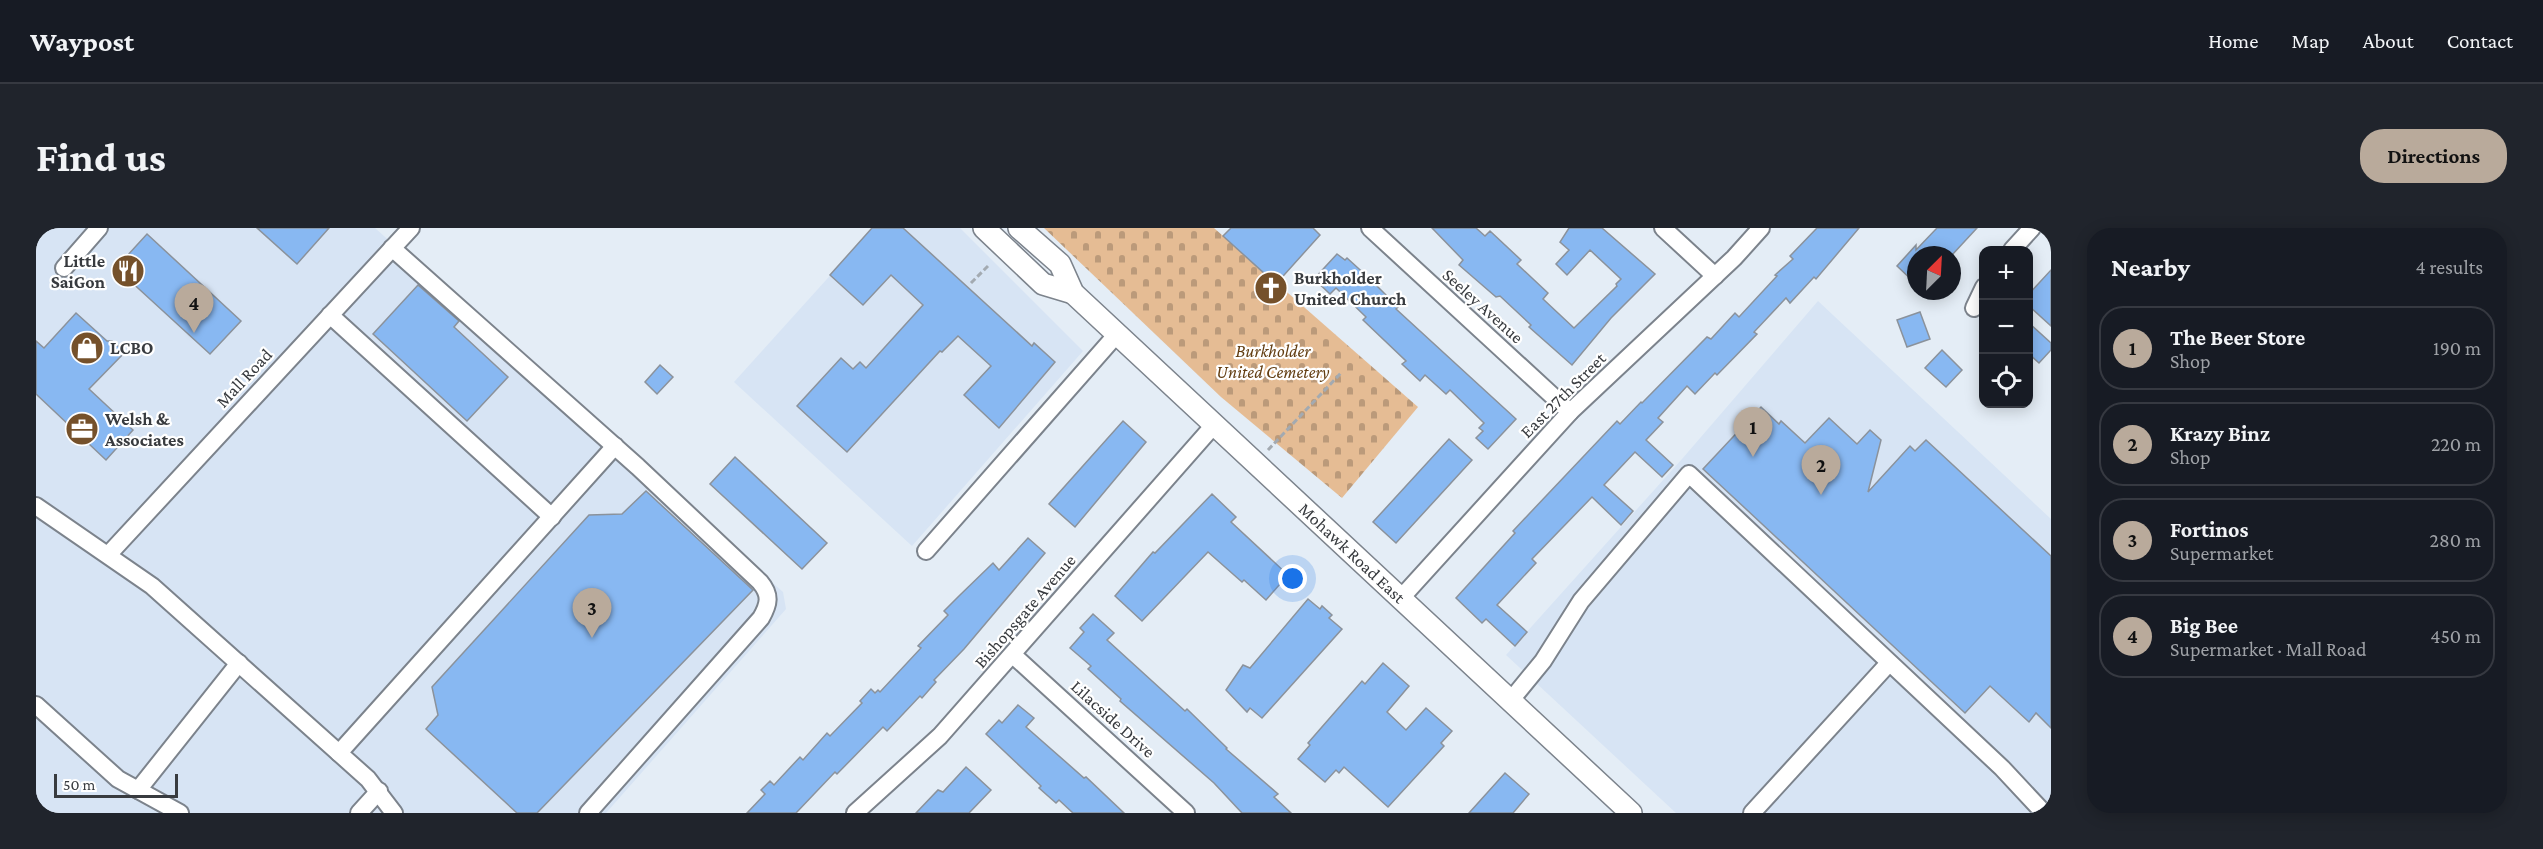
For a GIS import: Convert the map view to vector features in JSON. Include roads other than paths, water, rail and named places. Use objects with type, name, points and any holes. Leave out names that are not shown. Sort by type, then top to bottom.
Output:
[{"type":"main road","name":"Mohawk Road East","points":[[984,228],[1043,284],[1073,293]]},
{"type":"main road","name":"Mohawk Road East","points":[[1019,228],[1060,264],[1073,293],[1631,813]]},
{"type":"street","points":[[64,268],[99,228]]},
{"type":"street","name":"Mall Road","points":[[108,555],[411,228]]},
{"type":"street","name":"Seeley Avenue","points":[[1370,228],[1570,412]]},
{"type":"street","points":[[1663,228],[1715,276]]},
{"type":"street","name":"East 27th Street","points":[[1401,598],[1570,412],[1715,276],[1761,228]]},
{"type":"street","points":[[2016,246],[2032,228]]},
{"type":"street","points":[[392,248],[615,446],[760,582],[768,594],[768,602],[761,618],[588,813]]},
{"type":"street","points":[[1974,308],[1979,296]]},
{"type":"street","points":[[330,315],[552,517]]},
{"type":"street","points":[[926,551],[1117,334]]},
{"type":"street","name":"Bishopsgate Avenue","points":[[855,813],[940,736],[1214,425]]},
{"type":"street","points":[[339,753],[615,446]]},
{"type":"street","points":[[1511,700],[1544,661],[1581,601],[1689,474],[2002,768],[2044,813]]},
{"type":"street","points":[[36,506],[152,586],[339,753],[379,791],[394,813]]},
{"type":"street","name":"Lilacside Drive","points":[[1013,655],[1186,813]]},
{"type":"street","points":[[138,790],[239,663]]},
{"type":"street","points":[[1752,813],[1889,663]]},
{"type":"street","points":[[36,705],[118,779],[180,813]]},
{"type":"street","points":[[359,813],[379,791]]},
{"type":"place","name":"Little SaiGon","points":[[128,271]]},
{"type":"place","name":"Burkholder United Church","points":[[1271,288]]},
{"type":"place","name":"Big Bee","points":[[194,333]]},
{"type":"place","name":"LCBO","points":[[87,348]]},
{"type":"place","name":"Welsh & Associates","points":[[82,429]]},
{"type":"place","name":"The Beer Store","points":[[1753,457]]},
{"type":"place","name":"Krazy Binz","points":[[1821,495]]},
{"type":"place","name":"Fortinos","points":[[592,638]]},
{"type":"park label","name":"Burkholder United Cemetery","points":[[1273,361]]}]
